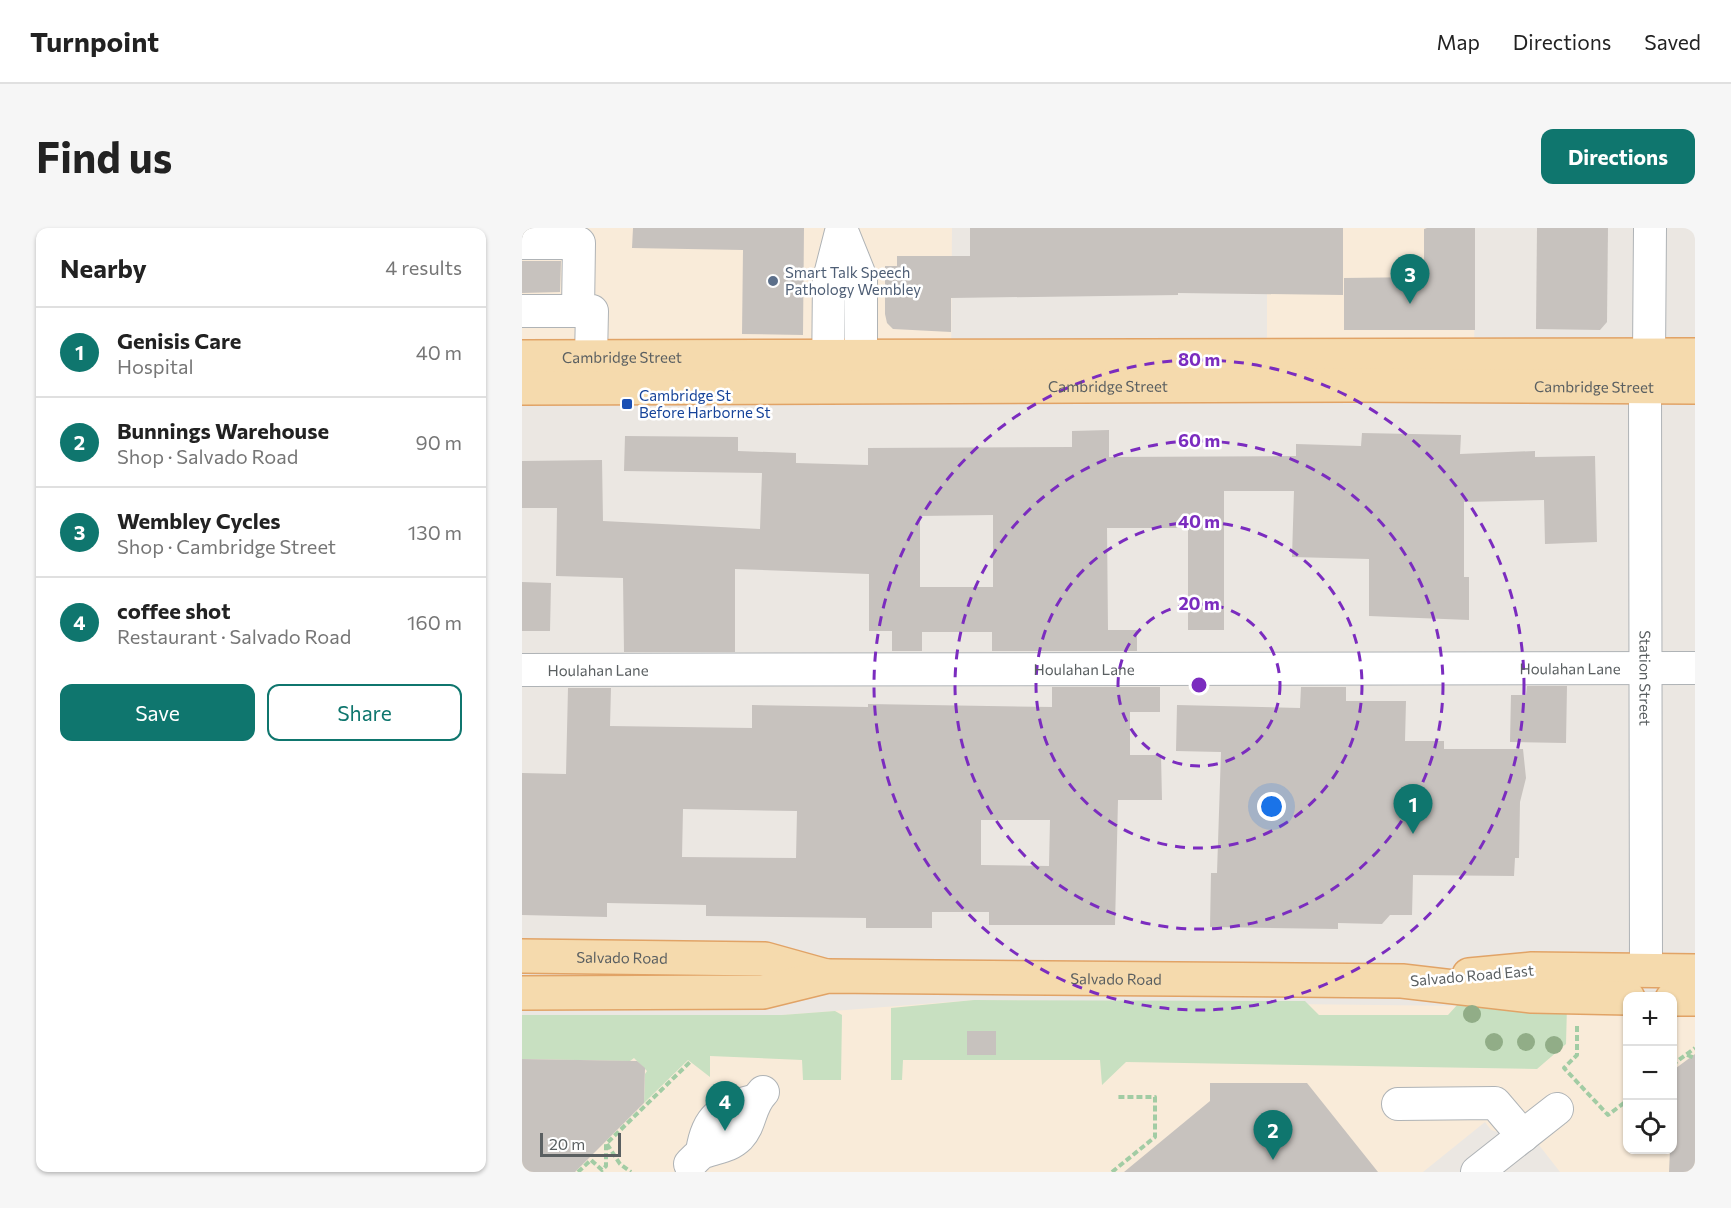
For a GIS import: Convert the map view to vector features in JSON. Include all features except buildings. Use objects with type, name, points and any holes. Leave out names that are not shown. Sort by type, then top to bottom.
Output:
[{"type":"main road","name":"Cambridge Street","points":[[522,388],[828,372],[1695,355]]},
{"type":"main road","name":"Cambridge Street","points":[[522,357],[591,357],[828,372]]},
{"type":"main road","name":"Cambridge Street","points":[[861,372],[1364,385],[1695,387]]},
{"type":"main road","name":"Salvado Road","points":[[522,956],[765,959],[828,976]]},
{"type":"main road","name":"Salvado Road East","points":[[1402,981],[1532,969],[1695,970]]},
{"type":"main road","name":"Salvado Road","points":[[522,993],[764,992],[828,976],[1402,981]]},
{"type":"main road","name":"Salvado Road East","points":[[1402,981],[1532,996],[1623,998]]},
{"type":"main road","points":[[1677,999],[1695,999]]},
{"type":"street","points":[[1649,355],[1650,228]]},
{"type":"street","points":[[828,372],[829,279],[842,230]]},
{"type":"street","points":[[842,230],[861,278],[861,372]]},
{"type":"street","points":[[522,243],[579,243],[578,311]]},
{"type":"street","points":[[522,311],[592,311],[591,357]]},
{"type":"street","name":"Station Street","points":[[1645,387],[1646,970]]},
{"type":"street","name":"Houlahan Lane","points":[[522,670],[1695,668]]},
{"type":"street","points":[[696,1158],[704,1137],[717,1116],[724,1110],[758,1096]]},
{"type":"street","points":[[1398,1104],[1495,1103],[1523,1136]]},
{"type":"street","points":[[1477,1172],[1557,1109]]},
{"type":"path","points":[[1577,1023],[1578,1054],[1564,1068],[1608,1115],[1623,1104]]},
{"type":"path","points":[[1677,1061],[1695,1048]]},
{"type":"path","points":[[1686,1054],[1695,1058]]},
{"type":"path","points":[[578,1172],[591,1160],[602,1170],[606,1166],[606,1144],[690,1062]]},
{"type":"path","points":[[1112,1172],[1155,1137],[1155,1097],[1116,1097]]},
{"type":"path","points":[[606,1144],[620,1164],[631,1172]]},
{"type":"shaded area","points":[[522,228],[952,228],[951,371],[522,373]]},
{"type":"shaded area","points":[[1267,228],[1475,228],[1474,371],[1267,371]]},
{"type":"shaded area","points":[[974,1000],[1623,1008],[1623,1154],[1677,1154],[1677,1009],[1695,1010],[1695,1172],[1560,1172],[1539,1145],[1491,1130],[1485,1122],[1423,1172],[522,1172],[522,1015],[782,1015]]},
{"type":"green space","points":[[974,1000],[1305,1001],[1319,1015],[1448,1015],[1458,1004],[1567,1006],[1566,1044],[1537,1069],[1126,1062],[1102,1085],[1100,1060],[903,1060],[902,1080],[891,1080],[891,1008]]},
{"type":"green space","points":[[835,1011],[842,1015],[841,1080],[803,1080],[802,1060],[710,1056],[710,1077],[688,1060],[644,1103],[647,1071],[634,1058],[630,1061],[522,1059],[522,1015],[782,1015]]},
{"type":"place","name":"Smart Talk Speech Pathology Wembley","points":[[773,281]]},
{"type":"place","name":"Wembley Cycles","points":[[1410,304]]},
{"type":"place","name":"Cambridge St Before Harborne St","points":[[627,404]]},
{"type":"place","name":"Genisis Care","points":[[1413,834]]},
{"type":"place","name":"coffee shot","points":[[725,1131]]},
{"type":"place","name":"Bunnings Warehouse","points":[[1273,1160]]}]
